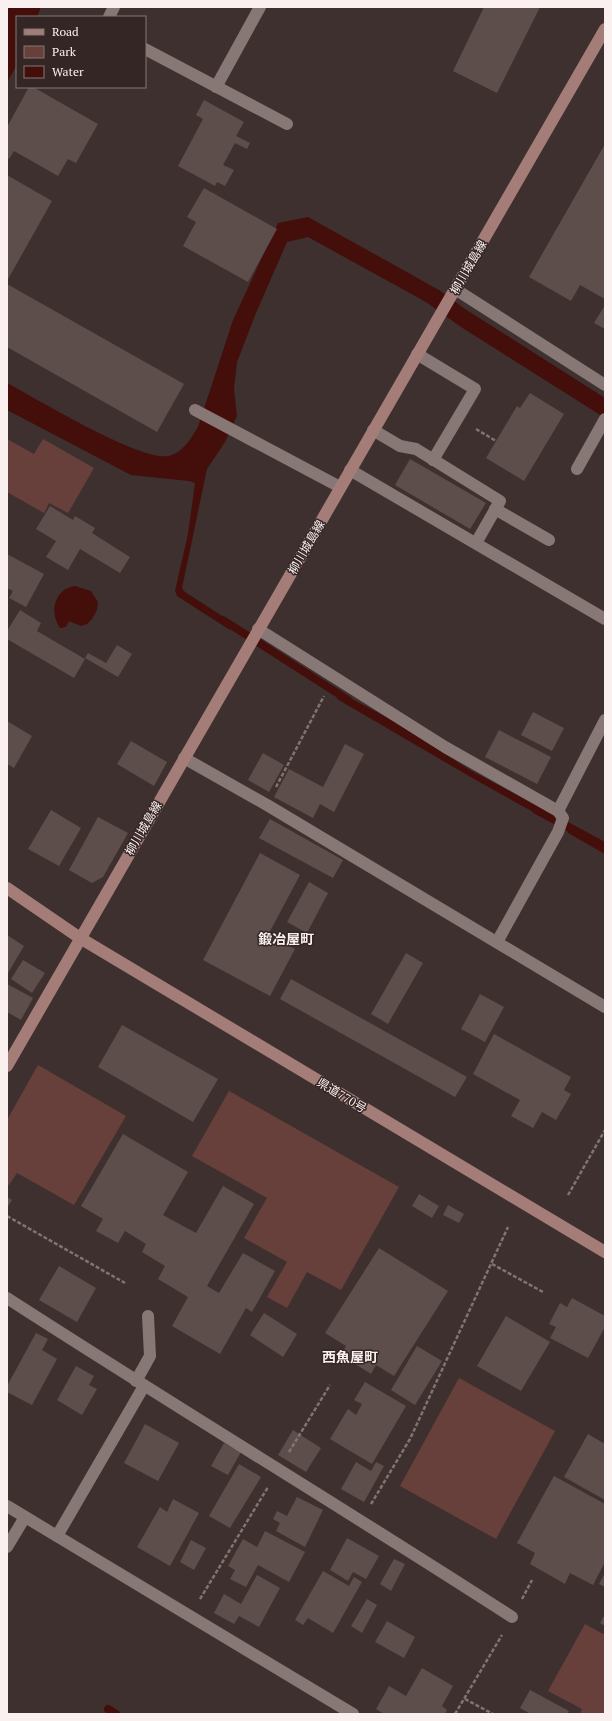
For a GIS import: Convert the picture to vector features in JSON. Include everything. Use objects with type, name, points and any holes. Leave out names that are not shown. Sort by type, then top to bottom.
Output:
[{"type":"main road","name":"柳川城島線","points":[[7,1066],[605,29]]},
{"type":"main road","name":"県道770号","points":[[7,888],[80,938],[605,1252]]},
{"type":"street","points":[[109,16],[114,7]]},
{"type":"street","points":[[216,87],[260,7]]},
{"type":"street","points":[[146,50],[287,124]]},
{"type":"street","points":[[452,293],[605,385]]},
{"type":"street","points":[[417,354],[475,389],[433,460]]},
{"type":"street","points":[[195,410],[340,488]]},
{"type":"street","points":[[577,470],[602,424]]},
{"type":"street","points":[[373,430],[400,446],[416,449],[500,501],[476,543]]},
{"type":"street","points":[[350,470],[605,618]]},
{"type":"street","points":[[495,509],[549,540]]},
{"type":"street","points":[[253,638],[560,814]]},
{"type":"street","points":[[497,942],[558,832],[560,814],[604,724]]},
{"type":"street","points":[[184,758],[267,805],[605,1007]]},
{"type":"street","points":[[7,1298],[140,1384],[362,1520],[512,1617]]},
{"type":"street","points":[[57,1536],[140,1384],[150,1356],[148,1316]]},
{"type":"street","points":[[7,1506],[354,1714]]},
{"type":"street","points":[[7,1547],[25,1517]]},
{"type":"path","points":[[475,428],[496,441]]},
{"type":"path","points":[[267,805],[324,696]]},
{"type":"path","points":[[568,1194],[605,1130]]},
{"type":"path","points":[[7,1216],[124,1283]]},
{"type":"path","points":[[362,1520],[410,1439],[508,1227]]},
{"type":"path","points":[[492,1264],[543,1292]]},
{"type":"path","points":[[289,1453],[330,1385]]},
{"type":"path","points":[[190,1617],[272,1480]]},
{"type":"path","points":[[455,1714],[532,1580]]},
{"type":"path","points":[[465,1699],[492,1714]]},
{"type":"green space","points":[[7,439],[34,454],[43,439],[94,468],[68,513],[49,503],[44,513],[7,492]]},
{"type":"green space","points":[[38,1065],[126,1116],[74,1205],[17,1173],[9,1185],[7,1184],[7,1120]]},
{"type":"green space","points":[[229,1091],[399,1187],[341,1290],[307,1272],[287,1308],[267,1297],[287,1262],[244,1238],[267,1198],[192,1156]]},
{"type":"green space","points":[[459,1378],[555,1431],[496,1539],[400,1486]]},
{"type":"green space","points":[[585,1624],[605,1635],[605,1714],[580,1714],[582,1709],[548,1691]]},
{"type":"water","points":[[7,7],[41,7],[37,16],[16,16],[16,67],[7,82]]},
{"type":"water","points":[[308,217],[439,290],[465,309],[605,398],[605,418],[461,327],[426,302],[308,237],[287,242],[256,313],[237,362],[234,389],[237,416],[225,442],[207,469],[182,588],[185,592],[233,623],[230,630],[177,596],[175,591],[188,534],[195,483],[189,481],[131,475],[7,410],[7,383],[88,427],[135,449],[154,455],[168,456],[178,452],[186,444],[198,427],[233,320],[278,223]]},
{"type":"water","points":[[75,586],[91,591],[98,602],[97,610],[87,624],[81,626],[69,621],[66,627],[60,628],[54,608],[58,596],[68,588]]},
{"type":"water","points":[[341,693],[397,723],[470,770],[547,811],[544,818],[337,699]]},
{"type":"water","points":[[568,822],[605,842],[605,854],[568,833]]},
{"type":"building","points":[[484,7],[540,7],[497,93],[453,71]]},
{"type":"building","points":[[28,88],[35,88],[98,124],[76,163],[68,159],[58,176],[14,151],[9,159],[7,158],[7,127]]},
{"type":"building","points":[[204,100],[244,122],[236,136],[250,143],[247,149],[235,143],[223,165],[234,170],[225,186],[217,182],[215,186],[178,166],[203,119],[196,115]]},
{"type":"building","points":[[605,144],[605,299],[580,285],[571,301],[529,277]]},
{"type":"building","points":[[7,175],[52,201],[7,281]]},
{"type":"building","points":[[204,188],[277,229],[248,282],[183,246],[196,222],[187,217]]},
{"type":"building","points":[[7,284],[184,384],[157,432],[7,347]]},
{"type":"building","points":[[605,305],[605,329],[594,323]]},
{"type":"building","points":[[530,393],[564,414],[524,481],[486,458],[517,406],[520,408]]},
{"type":"building","points":[[410,459],[486,503],[470,529],[395,485]]},
{"type":"building","points":[[50,506],[73,520],[75,516],[95,528],[92,533],[130,557],[120,573],[80,549],[68,570],[46,557],[56,541],[36,529]]},
{"type":"building","points":[[7,554],[44,574],[26,607],[9,598],[13,591],[7,588]]},
{"type":"building","points":[[20,610],[41,623],[37,631],[85,659],[74,678],[7,639],[7,631]]},
{"type":"building","points":[[117,645],[132,654],[118,677],[85,658],[88,653],[106,663]]},
{"type":"building","points":[[533,712],[564,728],[552,751],[521,735]]},
{"type":"building","points":[[7,721],[32,736],[14,768],[7,764]]},
{"type":"building","points":[[499,730],[551,757],[537,784],[485,757]]},
{"type":"building","points":[[131,741],[167,762],[154,786],[117,764]]},
{"type":"building","points":[[345,744],[364,754],[334,812],[320,804],[313,818],[274,797],[289,769],[323,787]]},
{"type":"building","points":[[263,753],[284,765],[269,792],[248,780]]},
{"type":"building","points":[[51,810],[81,828],[59,866],[28,849]]},
{"type":"building","points":[[98,817],[128,833],[103,877],[92,883],[69,870]]},
{"type":"building","points":[[270,819],[343,860],[333,878],[259,838]]},
{"type":"building","points":[[260,853],[300,875],[268,935],[295,949],[270,996],[203,960]]},
{"type":"building","points":[[309,882],[328,893],[307,933],[287,922]]},
{"type":"building","points":[[7,935],[24,946],[8,973],[7,972]]},
{"type":"building","points":[[406,953],[423,963],[388,1024],[371,1014]]},
{"type":"building","points":[[23,960],[45,973],[32,993],[11,979]]},
{"type":"building","points":[[291,979],[467,1077],[455,1097],[280,999]]},
{"type":"building","points":[[7,984],[33,998],[21,1020],[7,1012]]},
{"type":"building","points":[[480,994],[504,1007],[485,1042],[461,1029]]},
{"type":"building","points":[[122,1025],[218,1079],[193,1122],[98,1067]]},
{"type":"building","points":[[494,1034],[571,1077],[564,1090],[571,1094],[556,1120],[542,1112],[533,1128],[511,1116],[520,1100],[473,1074]]},
{"type":"building","points":[[123,1134],[188,1172],[163,1215],[196,1233],[223,1186],[254,1204],[207,1286],[219,1293],[243,1253],[275,1271],[252,1312],[246,1308],[220,1354],[172,1326],[188,1297],[158,1279],[165,1266],[142,1252],[146,1244],[125,1231],[118,1243],[96,1231],[103,1219],[81,1206]]},
{"type":"building","points":[[419,1194],[439,1206],[432,1218],[412,1206]]},
{"type":"building","points":[[7,1197],[12,1200],[7,1208]]},
{"type":"building","points":[[448,1205],[464,1214],[459,1223],[443,1215]]},
{"type":"building","points":[[379,1248],[448,1291],[394,1376],[376,1365],[371,1374],[341,1355],[346,1346],[325,1333]]},
{"type":"building","points":[[59,1266],[96,1288],[77,1322],[39,1300]]},
{"type":"building","points":[[572,1298],[605,1316],[605,1327],[588,1358],[550,1338],[556,1327],[549,1324],[560,1303],[567,1307]]},
{"type":"building","points":[[264,1313],[297,1334],[283,1357],[250,1335]]},
{"type":"building","points":[[506,1316],[550,1342],[521,1391],[477,1366]]},
{"type":"building","points":[[36,1333],[48,1339],[42,1350],[57,1359],[32,1405],[7,1392],[7,1386]]},
{"type":"building","points":[[417,1346],[442,1361],[415,1405],[391,1390]]},
{"type":"building","points":[[76,1366],[94,1376],[89,1385],[97,1389],[82,1415],[57,1400]]},
{"type":"building","points":[[365,1382],[406,1406],[372,1464],[330,1439],[348,1409],[356,1415],[362,1404],[354,1400]]},
{"type":"building","points":[[145,1424],[179,1443],[158,1481],[124,1463]]},
{"type":"building","points":[[293,1430],[321,1448],[306,1472],[278,1455]]},
{"type":"building","points":[[588,1434],[605,1444],[605,1500],[564,1477]]},
{"type":"building","points":[[224,1443],[241,1452],[228,1475],[211,1466]]},
{"type":"building","points":[[356,1462],[371,1471],[376,1462],[384,1466],[364,1502],[341,1489]]},
{"type":"building","points":[[239,1464],[261,1477],[230,1528],[209,1516]]},
{"type":"building","points":[[554,1476],[605,1504],[605,1562],[593,1585],[570,1573],[565,1584],[530,1564],[535,1553],[517,1543]]},
{"type":"building","points":[[297,1497],[323,1510],[305,1547],[276,1531],[280,1523],[273,1519],[277,1511],[287,1516]]},
{"type":"building","points":[[173,1499],[199,1513],[170,1566],[137,1547],[160,1507],[167,1512]]},
{"type":"building","points":[[265,1531],[305,1552],[289,1582],[258,1565],[246,1587],[230,1579],[235,1570],[228,1566],[243,1539],[257,1547]]},
{"type":"building","points":[[347,1538],[379,1556],[366,1579],[353,1572],[348,1581],[330,1570]]},
{"type":"building","points":[[191,1540],[206,1548],[194,1570],[180,1562]]},
{"type":"building","points":[[394,1559],[405,1564],[391,1591],[380,1584]]},
{"type":"building","points":[[323,1571],[349,1586],[354,1577],[362,1582],[333,1633],[308,1618],[303,1625],[295,1620]]},
{"type":"building","points":[[605,1573],[605,1587],[599,1584]]},
{"type":"building","points":[[257,1575],[280,1588],[259,1627],[239,1616],[234,1624],[214,1613],[224,1594],[241,1604]]},
{"type":"building","points":[[367,1599],[377,1605],[362,1633],[351,1626]]},
{"type":"building","points":[[605,1614],[605,1626],[600,1623]]},
{"type":"building","points":[[387,1621],[415,1637],[404,1658],[375,1642]]},
{"type":"building","points":[[422,1668],[453,1686],[442,1706],[447,1710],[445,1714],[384,1714],[376,1709],[389,1686],[406,1696]]},
{"type":"building","points":[[530,1690],[569,1711],[567,1714],[531,1714],[520,1708]]},
{"type":"waterway","points":[[223,620],[348,700]]},
{"type":"waterway","points":[[536,810],[577,832]]},
{"type":"waterway","points":[[108,1709],[116,1714]]},
{"type":"district","name":"鍛冶屋町","points":[[286,938]]},
{"type":"district","name":"西魚屋町","points":[[350,1356]]}]
